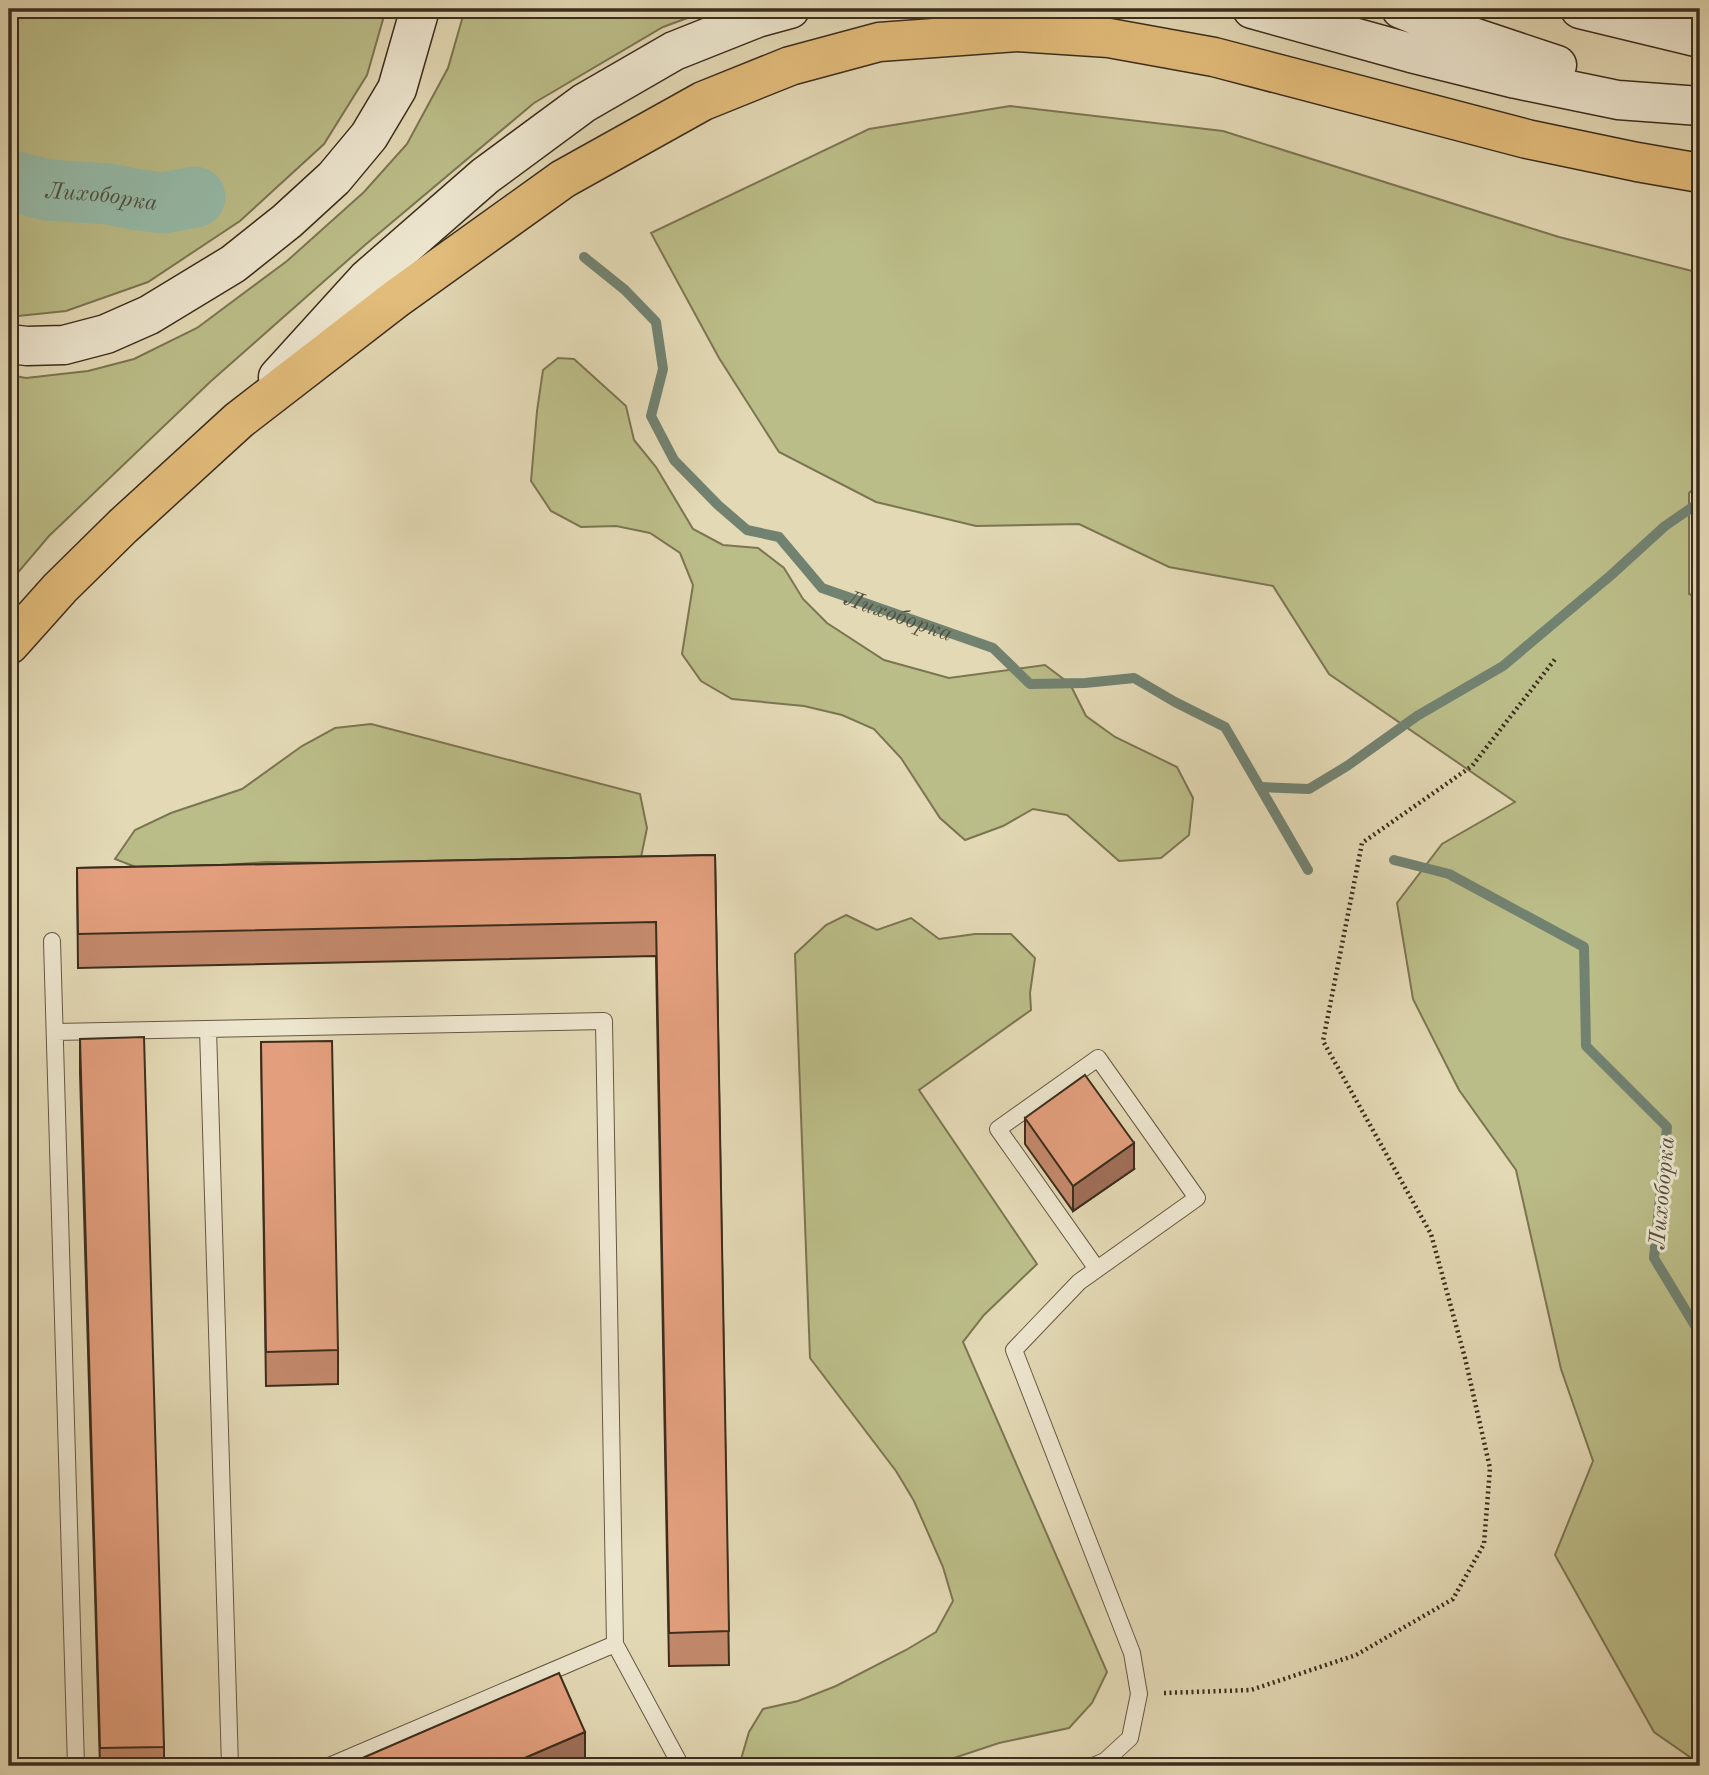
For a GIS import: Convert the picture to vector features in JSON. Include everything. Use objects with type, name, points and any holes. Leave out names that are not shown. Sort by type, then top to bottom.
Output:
[{"type":"highway","points":[[9,645],[87,561],[239,420],[397,298],[564,179],[703,102],[790,66],[879,42],[1017,32],[1109,38],[1214,57],[1527,139],[1700,173]]},
{"type":"main road","points":[[9,344],[64,345],[106,334],[149,315],[233,264],[286,221],[334,178],[369,136],[397,89],[420,9]]},
{"type":"main road","points":[[239,420],[367,279],[485,176],[584,103],[674,51],[757,18],[790,9]]},
{"type":"main road","points":[[1252,9],[1516,79],[1618,100],[1700,105]]},
{"type":"main road","points":[[1401,9],[1452,30],[1615,84],[1700,105]]},
{"type":"main road","points":[[1580,9],[1700,38]]},
{"type":"lane","points":[[52,941],[76,1766]]},
{"type":"lane","points":[[55,1032],[604,1021],[615,1644],[681,1766]]},
{"type":"lane","points":[[208,1029],[230,1766]]},
{"type":"lane","points":[[1093,1766],[1105,1761],[1130,1738],[1139,1694],[1132,1653],[1014,1350],[1079,1282],[1197,1198],[1098,1058],[998,1129],[1097,1269]]},
{"type":"lane","points":[[329,1766],[615,1644]]},
{"type":"path","points":[[1139,1694],[1251,1690],[1356,1654],[1453,1599],[1484,1544],[1490,1468],[1465,1359],[1431,1234],[1323,1041],[1363,843],[1472,766],[1556,658]]},
{"type":"green space","points":[[9,9],[386,9],[367,75],[324,144],[240,221],[148,282],[66,311],[9,317]]},
{"type":"green space","points":[[465,9],[712,9],[663,27],[534,103],[365,245],[210,382],[49,536],[9,583],[9,375],[26,378],[88,371],[134,359],[197,328],[287,261],[364,192],[407,144],[448,68]]},
{"type":"green space","points":[[1010,106],[1223,131],[1559,237],[1700,273],[1700,484],[1689,493],[1689,594],[1700,598],[1700,1764],[1654,1732],[1555,1555],[1593,1461],[1561,1369],[1516,1170],[1459,1090],[1413,999],[1397,903],[1442,844],[1515,802],[1329,674],[1273,586],[1169,567],[1079,524],[976,526],[876,502],[779,452],[719,358],[651,233],[869,129]]},
{"type":"green space","points":[[558,358],[574,359],[626,406],[634,440],[656,467],[693,529],[723,545],[758,548],[784,568],[803,599],[827,623],[884,660],[949,678],[1045,665],[1070,684],[1086,716],[1115,737],[1177,767],[1193,798],[1189,835],[1161,858],[1119,861],[1067,815],[1033,809],[1003,826],[965,840],[940,818],[901,758],[874,729],[842,715],[804,706],[732,699],[701,681],[682,654],[693,585],[680,553],[650,533],[616,526],[581,527],[551,511],[531,481],[543,370]]},
{"type":"green space","points":[[371,724],[640,794],[647,828],[639,867],[266,862],[146,871],[115,859],[135,830],[171,813],[242,789],[302,746],[335,728]]},
{"type":"green space","points":[[846,915],[877,930],[911,918],[939,939],[975,934],[1011,934],[1035,958],[1030,993],[1031,1010],[919,1090],[1037,1264],[984,1315],[963,1342],[1107,1672],[1092,1703],[1069,1728],[999,1743],[930,1766],[739,1766],[749,1732],[763,1709],[798,1701],[836,1686],[906,1650],[936,1632],[953,1601],[943,1567],[914,1501],[896,1471],[810,1358],[795,954],[826,925]]},
{"type":"building","points":[[715,855],[729,1631],[669,1633],[656,922],[78,934],[77,868]]},
{"type":"building","points":[[144,1037],[164,1747],[100,1748],[80,1039]]},
{"type":"building","points":[[332,1041],[338,1350],[266,1352],[261,1042]]},
{"type":"building","points":[[1085,1075],[1134,1143],[1073,1186],[1025,1118]]},
{"type":"building","points":[[559,1673],[585,1732],[506,1766],[344,1766]]},
{"type":"waterway","name":"Лихоборка","points":[[9,180],[47,190],[109,194],[163,203],[195,197]]},
{"type":"waterway","name":"Лихоборка","points":[[584,257],[625,290],[656,322],[663,369],[651,416],[674,460],[747,530],[779,537],[822,588],[993,648],[1030,684],[1085,683],[1134,678],[1225,727],[1308,870]]},
{"type":"waterway","points":[[1260,787],[1309,789],[1347,766],[1417,716],[1503,666],[1665,526],[1700,502]]},
{"type":"waterway","name":"Лихоборка","points":[[1394,860],[1449,874],[1584,947],[1586,1046],[1667,1127],[1654,1258],[1700,1334]]}]
